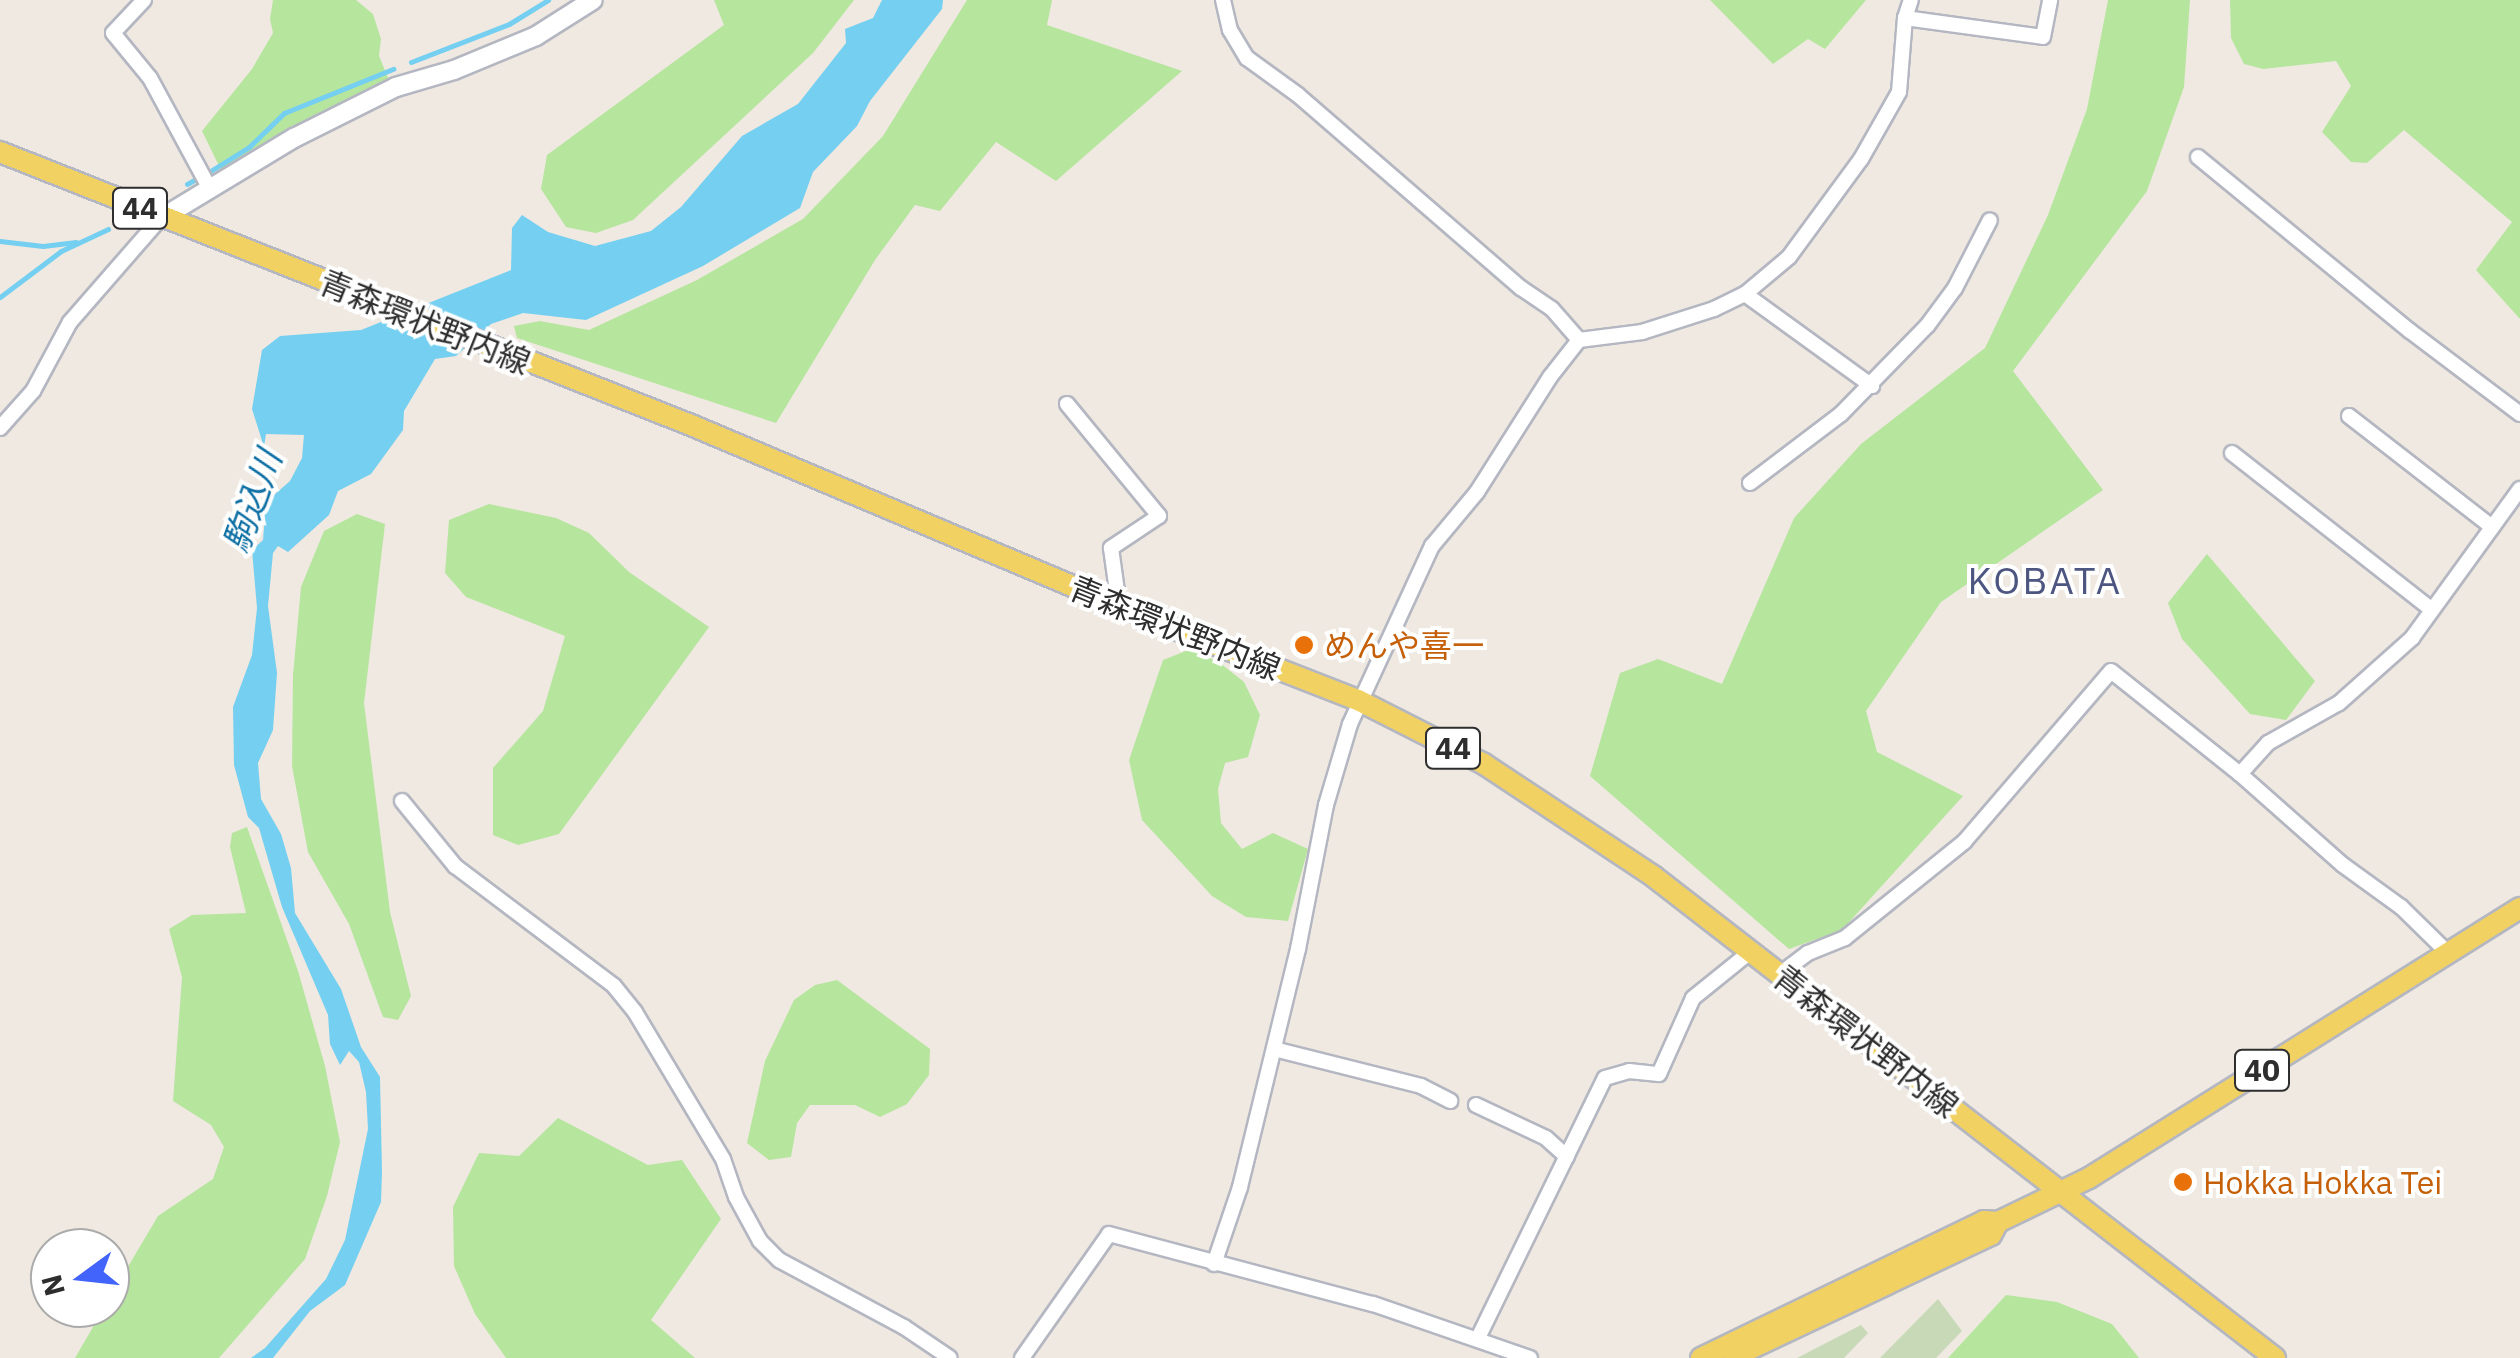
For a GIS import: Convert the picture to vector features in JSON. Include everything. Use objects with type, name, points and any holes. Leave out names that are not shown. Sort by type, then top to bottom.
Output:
[{"type":"main road","name":"青森環状野内線","points":[[0,152],[507,356],[691,425],[1119,606],[1358,700],[1484,764],[1653,876],[2274,1358]]},
{"type":"main road","name":"40","points":[[1700,1358],[1984,1221],[1998,1222],[2062,1192],[2520,908]]},
{"type":"main road","name":"40","points":[[1731,1358],[1991,1236],[1998,1222]]},
{"type":"street","points":[[144,0],[113,34],[150,78],[210,187]]},
{"type":"street","points":[[0,428],[33,392],[70,322],[160,218],[210,187],[396,88],[454,70],[536,36],[593,0]]},
{"type":"street","points":[[1223,0],[1230,30],[1247,58],[1298,95],[1521,288],[1552,309],[1580,340]]},
{"type":"street","points":[[1214,1264],[1240,1187],[1274,1049],[1326,805],[1358,700],[1432,546],[1476,492],[1550,377],[1580,340],[1642,332],[1714,309],[1745,294],[1790,257],[1861,159],[1900,92],[1904,18],[1911,0]]},
{"type":"street","points":[[1904,18],[2044,37],[2050,0]]},
{"type":"street","points":[[2198,157],[2410,331],[2520,414]]},
{"type":"street","points":[[1750,484],[1872,386],[1956,288],[1990,220]]},
{"type":"street","points":[[1745,294],[1872,386]]},
{"type":"street","points":[[1068,404],[1159,516],[1110,548],[1119,606]]},
{"type":"street","points":[[2350,416],[2492,527]]},
{"type":"street","points":[[2232,453],[2432,609]]},
{"type":"street","points":[[2240,774],[2268,743],[2339,703],[2374,676],[2412,638],[2518,496]]},
{"type":"street","points":[[1780,974],[1808,952],[1845,938],[1964,842],[2112,671],[2240,774],[2343,865],[2401,907],[2448,953]]},
{"type":"street","points":[[402,801],[454,866],[614,986],[635,1012],[723,1159],[736,1197],[760,1241],[779,1260],[904,1327],[950,1358]]},
{"type":"street","points":[[1478,1338],[1605,1078],[1629,1071],[1659,1074],[1693,998],[1750,952]]},
{"type":"street","points":[[1274,1049],[1421,1086],[1450,1102]]},
{"type":"street","points":[[1476,1105],[1546,1138],[1567,1157]]},
{"type":"street","points":[[1022,1358],[1109,1234],[1374,1304],[1530,1358]]},
{"type":"green space","points":[[273,0],[356,0],[373,14],[381,39],[379,56],[389,80],[221,170],[202,131],[252,69],[273,33]]},
{"type":"green space","points":[[714,0],[854,0],[813,53],[633,220],[596,233],[566,227],[541,189],[547,155],[724,25]]},
{"type":"green space","points":[[967,0],[1052,0],[1047,25],[1182,71],[1056,181],[996,142],[940,211],[915,205],[875,260],[776,423],[517,338],[514,326],[540,321],[589,330],[697,280],[803,219],[883,136]]},
{"type":"green space","points":[[1710,0],[1866,0],[1825,49],[1808,39],[1773,64]]},
{"type":"green space","points":[[2108,0],[2190,0],[2184,87],[2147,191],[2013,371],[2103,490],[1941,602],[1866,711],[1877,752],[1963,796],[1842,930],[1789,949],[1590,776],[1620,673],[1658,659],[1722,684],[1794,518],[1861,444],[1985,348],[2048,215],[2087,109]]},
{"type":"green space","points":[[2230,0],[2520,0],[2520,319],[2476,270],[2512,222],[2404,130],[2367,163],[2351,162],[2322,132],[2351,86],[2336,61],[2263,69],[2244,64],[2231,38]]},
{"type":"green space","points":[[489,504],[556,518],[589,533],[629,572],[709,627],[559,834],[518,845],[493,835],[493,768],[543,711],[565,636],[466,597],[445,573],[449,520]]},
{"type":"green space","points":[[357,514],[385,524],[364,703],[390,912],[411,996],[398,1020],[383,1017],[349,924],[308,852],[292,766],[293,675],[301,587],[324,531]]},
{"type":"green space","points":[[2207,554],[2315,681],[2286,720],[2250,714],[2182,639],[2168,603]]},
{"type":"green space","points":[[1191,649],[1220,663],[1244,682],[1260,715],[1248,757],[1225,763],[1218,789],[1221,823],[1242,849],[1273,833],[1308,849],[1288,921],[1246,917],[1212,896],[1142,820],[1129,760],[1163,660]]},
{"type":"green space","points":[[247,827],[298,971],[325,1066],[340,1142],[327,1196],[305,1259],[219,1358],[75,1358],[92,1328],[130,1328],[130,1263],[158,1216],[213,1179],[224,1147],[211,1125],[173,1101],[182,977],[169,929],[192,915],[246,913],[230,847],[232,833]]},
{"type":"green space","points":[[837,980],[930,1049],[929,1075],[907,1104],[880,1117],[855,1105],[810,1105],[797,1123],[791,1157],[769,1160],[747,1143],[765,1061],[794,1000],[815,985]]},
{"type":"green space","points":[[558,1118],[648,1165],[682,1160],[721,1219],[651,1320],[695,1358],[506,1358],[475,1314],[454,1266],[453,1207],[479,1153],[519,1156]]},
{"type":"green space","points":[[2006,1295],[2057,1302],[2112,1324],[2139,1358],[1948,1358]]},
{"type":"green space","points":[[1938,1299],[1962,1331],[1936,1358],[1880,1358]]},
{"type":"green space","points":[[1861,1325],[1868,1333],[1844,1358],[1797,1358]]},
{"type":"water","points":[[882,0],[943,0],[942,9],[870,101],[857,126],[813,172],[800,208],[703,266],[586,320],[523,313],[491,324],[456,356],[435,359],[404,411],[403,430],[371,474],[338,491],[329,515],[288,552],[278,546],[273,553],[268,606],[277,673],[273,730],[258,763],[261,799],[281,834],[291,868],[295,913],[341,989],[361,1047],[380,1077],[382,1172],[381,1202],[345,1285],[310,1311],[273,1358],[251,1358],[265,1348],[326,1279],[345,1240],[368,1129],[359,1062],[349,1051],[340,1065],[330,1044],[328,1015],[282,907],[259,828],[248,817],[234,765],[233,707],[252,655],[257,608],[252,550],[263,540],[265,516],[257,510],[290,481],[302,458],[304,435],[266,434],[264,447],[252,409],[262,350],[280,336],[361,330],[511,270],[512,228],[522,215],[548,232],[595,246],[651,231],[681,207],[742,136],[798,104],[846,43],[845,29],[873,18]]},
{"type":"waterway","points":[[411,62],[509,24],[548,0]]},
{"type":"waterway","points":[[212,170],[249,147],[284,113],[393,69]]},
{"type":"waterway","points":[[187,184],[196,179]]},
{"type":"waterway","points":[[0,297],[61,251],[108,229]]},
{"type":"waterway","points":[[0,241],[43,246],[76,242]]},
{"type":"place","name":"めんや喜一","points":[[1304,645]]},
{"type":"place","name":"Hokka Hokka Tei","points":[[2183,1182]]},
{"type":"district","name":"KOBATA","points":[[2045,580]]},
{"type":"water label","name":"駒込川","points":[[252,501]]}]
